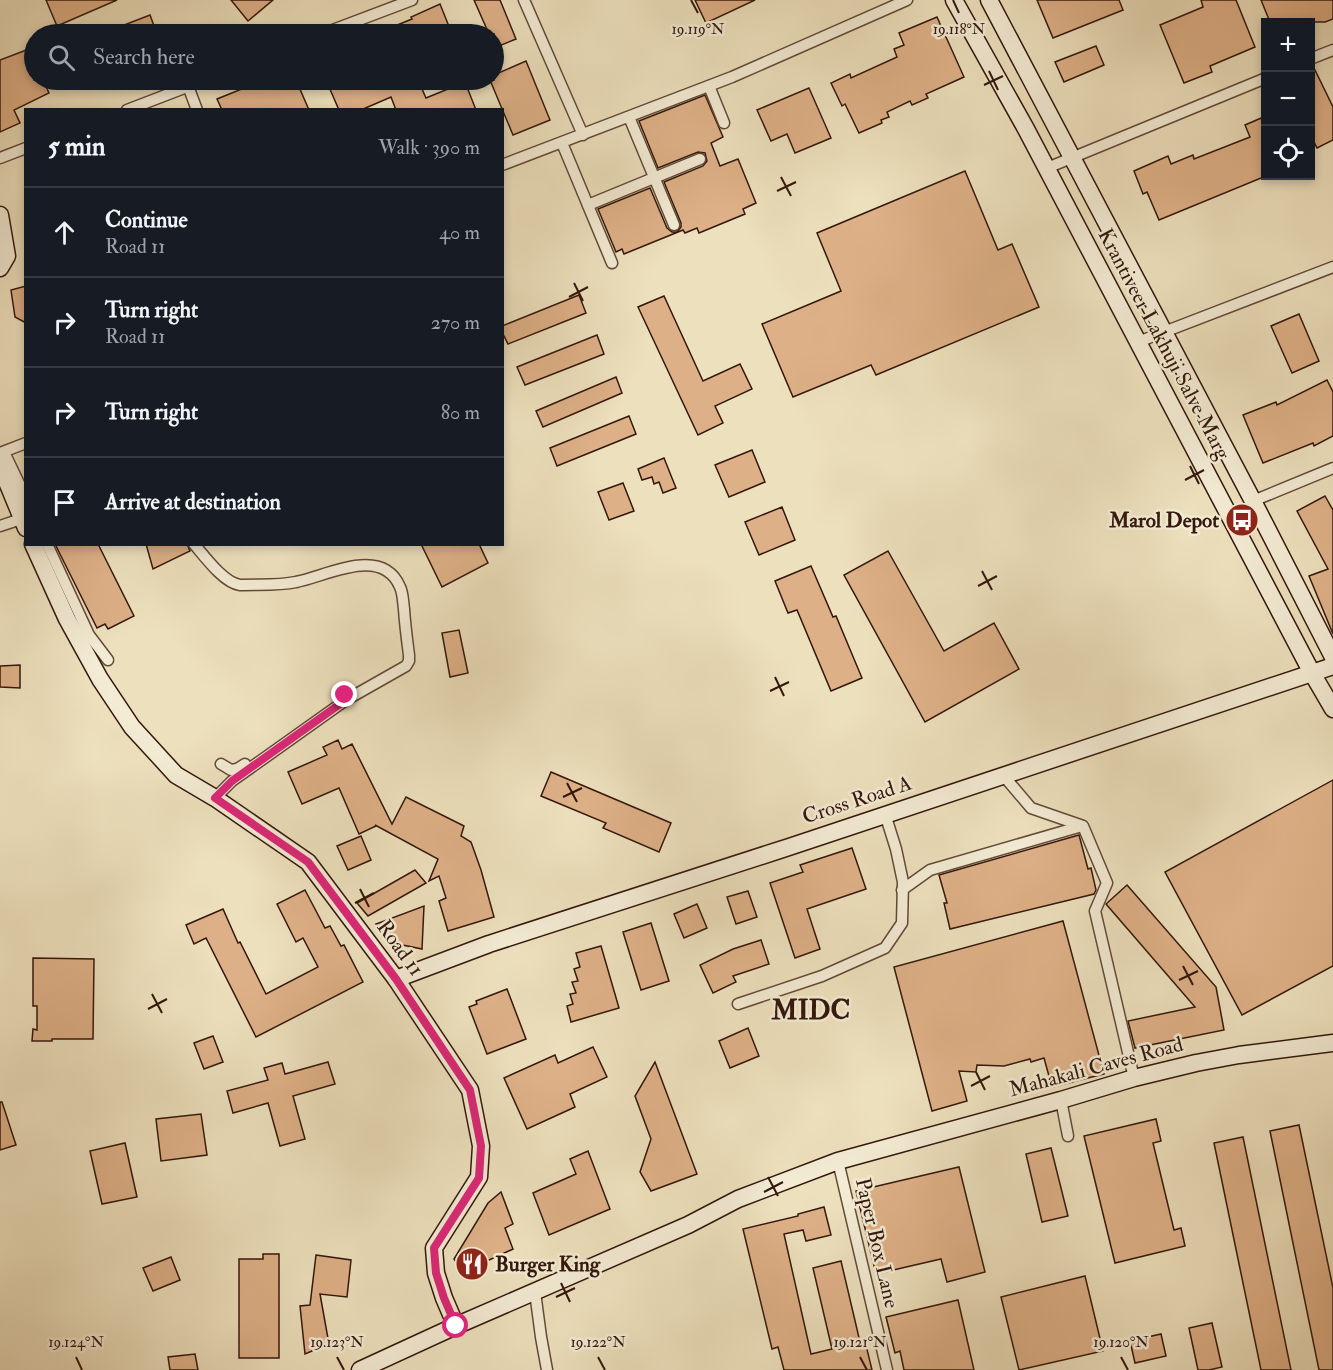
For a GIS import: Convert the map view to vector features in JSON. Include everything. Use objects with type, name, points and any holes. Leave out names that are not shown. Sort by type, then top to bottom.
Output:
[{"type":"main road","name":"Krantiveer Lakhuji Salve Marg","points":[[954,0],[1047,168],[1333,709]]},
{"type":"main road","name":"Krantiveer Lakhuji Salve Marg","points":[[989,0],[1333,657]]},
{"type":"main road","points":[[0,215],[7,256],[0,268]]},
{"type":"main road","points":[[1,457],[23,523]]},
{"type":"main road","name":"Road 11","points":[[34,546],[67,620],[100,679],[132,727],[176,775],[215,798],[308,862],[396,979],[470,1090],[481,1146],[479,1178],[434,1248],[436,1273],[456,1326]]},
{"type":"main road","name":"Cross Road A","points":[[396,979],[489,944],[1333,666]]},
{"type":"main road","name":"Mahakali Caves Road","points":[[360,1370],[688,1225],[738,1199],[838,1161],[1134,1078],[1196,1063],[1333,1043]]},
{"type":"street","points":[[348,24],[412,0]]},
{"type":"street","points":[[524,0],[583,135]]},
{"type":"street","points":[[504,164],[732,77],[906,0]]},
{"type":"street","points":[[1315,57],[1333,50]]},
{"type":"street","points":[[1047,168],[1261,80]]},
{"type":"street","points":[[709,86],[724,123]]},
{"type":"street","points":[[132,108],[178,90]]},
{"type":"street","points":[[190,90],[196,108]]},
{"type":"street","points":[[629,117],[674,225]]},
{"type":"street","points":[[562,143],[612,263]]},
{"type":"street","points":[[0,158],[24,149]]},
{"type":"street","points":[[588,206],[700,159]]},
{"type":"street","points":[[1138,342],[1333,267]]},
{"type":"street","points":[[24,444],[1,457],[24,495]]},
{"type":"street","points":[[1253,501],[1333,468]]},
{"type":"street","points":[[0,526],[23,523]]},
{"type":"street","points":[[48,546],[89,635],[108,660]]},
{"type":"street","points":[[196,546],[226,579],[233,584],[240,585],[294,583],[358,565],[379,566],[392,575],[401,588],[409,661],[406,666],[347,699],[232,781],[215,798]]},
{"type":"street","points":[[222,764],[231,770],[237,769],[337,697],[343,694],[347,699]]},
{"type":"street","points":[[1003,775],[1031,808],[1083,826],[1107,883],[1095,910],[1134,1078]]},
{"type":"street","points":[[738,1004],[822,976],[885,948],[902,923],[903,882],[885,814]]},
{"type":"street","points":[[902,890],[930,870],[1083,826]]},
{"type":"street","points":[[1061,1100],[1068,1136]]},
{"type":"street","name":"Paper Box Lane","points":[[838,1161],[887,1370]]},
{"type":"street","points":[[535,1292],[547,1370]]},
{"type":"building","points":[[46,0],[117,0],[62,24],[56,24]]},
{"type":"building","points":[[231,0],[273,0],[248,21]]},
{"type":"building","points":[[474,0],[500,0],[516,39],[504,44],[504,24],[485,24]]},
{"type":"building","points":[[695,0],[755,0],[706,23]]},
{"type":"building","points":[[1037,0],[1119,0],[1123,10],[1053,38]]},
{"type":"building","points":[[1201,0],[1236,0],[1255,47],[1210,66],[1212,72],[1184,83],[1160,25],[1203,7]]},
{"type":"building","points":[[1261,0],[1333,0],[1333,19],[1325,22],[1315,22],[1315,18],[1268,18]]},
{"type":"building","points":[[440,4],[448,24],[400,24],[412,19],[411,17]]},
{"type":"building","points":[[150,15],[153,24],[127,24]]},
{"type":"building","points":[[937,17],[964,77],[926,94],[928,98],[912,105],[910,101],[887,112],[889,117],[881,120],[882,123],[859,133],[845,104],[842,106],[831,83],[850,74],[851,78],[897,57],[894,49],[904,45],[899,33]]},
{"type":"building","points":[[1096,46],[1104,65],[1064,82],[1055,62]]},
{"type":"building","points":[[24,51],[24,90],[48,90],[49,93],[14,110],[20,123],[0,132],[0,60]]},
{"type":"building","points":[[526,61],[550,120],[513,135],[504,108],[502,108],[494,90],[504,90],[504,71]]},
{"type":"building","points":[[1315,70],[1333,107],[1333,140],[1317,148],[1315,144]]},
{"type":"building","points":[[809,88],[831,138],[795,153],[787,134],[771,141],[757,110]]},
{"type":"building","points":[[239,90],[300,90],[308,108],[221,108],[217,99]]},
{"type":"building","points":[[330,90],[422,90],[426,98],[446,90],[468,90],[475,108],[395,108],[391,97],[366,108],[338,108]]},
{"type":"building","points":[[705,95],[723,137],[711,143],[720,166],[738,159],[756,203],[743,209],[745,214],[699,233],[697,228],[685,233],[683,230],[624,254],[622,249],[616,252],[598,209],[650,188],[667,228],[672,232],[677,232],[681,223],[664,182],[703,166],[707,161],[705,153],[698,152],[658,168],[639,121]]},
{"type":"building","points":[[1261,118],[1261,178],[1159,220],[1147,192],[1143,194],[1134,171],[1168,156],[1171,164],[1193,155],[1194,159],[1250,137],[1245,125]]},
{"type":"building","points":[[965,171],[998,250],[1012,244],[1039,307],[876,375],[871,365],[793,397],[762,324],[841,291],[817,233]]},
{"type":"building","points":[[24,287],[24,322],[15,317],[11,290]]},
{"type":"building","points":[[579,295],[586,313],[508,344],[504,336],[504,325]]},
{"type":"building","points":[[664,296],[703,381],[740,364],[752,389],[715,406],[723,423],[698,435],[638,307]]},
{"type":"building","points":[[1299,314],[1319,361],[1292,373],[1271,326]]},
{"type":"building","points":[[597,335],[604,354],[525,385],[517,367]]},
{"type":"building","points":[[616,377],[622,393],[543,427],[536,411]]},
{"type":"building","points":[[1327,380],[1333,392],[1333,436],[1314,446],[1313,443],[1263,463],[1243,415],[1276,402],[1277,405]]},
{"type":"building","points":[[629,416],[636,434],[557,466],[550,448]]},
{"type":"building","points":[[752,450],[765,482],[729,497],[715,465]]},
{"type":"building","points":[[664,458],[676,488],[663,493],[659,482],[654,484],[652,477],[642,480],[638,469]]},
{"type":"building","points":[[623,483],[634,511],[609,520],[598,492]]},
{"type":"building","points":[[1325,496],[1333,510],[1333,634],[1309,576],[1328,569],[1297,511]]},
{"type":"building","points":[[782,507],[795,540],[759,555],[745,522]]},
{"type":"building","points":[[56,546],[99,546],[134,616],[108,629],[105,624],[97,628]]},
{"type":"building","points":[[147,546],[188,546],[190,551],[153,569]]},
{"type":"building","points":[[422,546],[480,546],[488,563],[442,587]]},
{"type":"building","points":[[888,551],[944,651],[994,623],[1019,669],[925,722],[844,575]]},
{"type":"building","points":[[811,566],[833,617],[836,616],[862,678],[831,691],[797,610],[788,613],[775,581]]},
{"type":"building","points":[[459,630],[468,673],[450,677],[442,633]]},
{"type":"building","points":[[20,665],[20,688],[0,687],[0,666]]},
{"type":"building","points":[[338,740],[342,749],[352,744],[392,824],[406,797],[464,826],[461,836],[471,842],[494,917],[448,931],[439,901],[446,898],[439,876],[429,881],[438,859],[375,825],[359,834],[339,788],[302,804],[288,772],[327,755],[323,747]]},
{"type":"building","points":[[551,772],[671,823],[659,852],[603,828],[606,823],[541,796]]},
{"type":"building","points":[[1333,780],[1333,966],[1242,1015],[1165,872]]},
{"type":"building","points":[[1079,835],[1088,869],[1091,868],[1096,890],[1094,894],[950,929],[944,903],[947,903],[939,875]]},
{"type":"building","points":[[361,836],[371,860],[348,870],[337,846]]},
{"type":"building","points":[[852,848],[866,889],[807,909],[820,949],[795,958],[770,883],[803,872],[800,865]]},
{"type":"building","points":[[415,870],[426,883],[368,916],[357,903]]},
{"type":"building","points":[[1127,885],[1216,987],[1224,1030],[1135,1048],[1128,1021],[1195,1007],[1106,904]]},
{"type":"building","points":[[305,890],[325,928],[330,926],[341,946],[344,945],[363,982],[256,1037],[206,938],[194,944],[186,925],[223,909],[238,943],[240,942],[266,994],[318,967],[303,938],[296,942],[277,904]]},
{"type":"building","points":[[748,891],[757,917],[736,924],[727,897]]},
{"type":"building","points":[[697,904],[707,928],[684,938],[674,914]]},
{"type":"building","points":[[424,906],[422,949],[393,943],[376,924]]},
{"type":"building","points":[[1063,921],[1104,1074],[1052,1087],[1044,1058],[1004,1066],[977,1065],[976,1072],[959,1071],[967,1101],[932,1111],[894,967]]},
{"type":"building","points":[[651,923],[669,981],[641,990],[623,932]]},
{"type":"building","points":[[761,940],[769,964],[733,976],[736,982],[713,993],[700,965],[733,949]]},
{"type":"building","points":[[601,946],[619,1008],[571,1022],[567,1006],[573,1004],[570,994],[576,993],[572,982],[578,981],[574,969],[580,967],[576,953]]},
{"type":"building","points":[[33,958],[94,959],[93,1039],[32,1041],[33,1029],[37,1030],[37,1006],[33,1006]]},
{"type":"building","points":[[507,989],[526,1039],[487,1054],[469,1007],[477,1004],[476,1001]]},
{"type":"building","points":[[748,1028],[759,1056],[730,1068],[719,1041]]},
{"type":"building","points":[[213,1036],[223,1062],[204,1069],[194,1043]]},
{"type":"building","points":[[593,1047],[607,1077],[570,1094],[575,1107],[527,1129],[504,1078],[555,1055],[558,1063]]},
{"type":"building","points":[[328,1062],[335,1084],[293,1096],[305,1139],[280,1146],[268,1103],[233,1113],[227,1091],[268,1080],[264,1068],[282,1063],[285,1074]]},
{"type":"building","points":[[655,1062],[697,1174],[651,1191],[640,1172],[651,1139],[635,1096]]},
{"type":"building","points":[[0,1102],[2,1102],[16,1145],[0,1150]]},
{"type":"building","points":[[201,1114],[207,1155],[161,1161],[156,1119]]},
{"type":"building","points":[[1156,1119],[1161,1141],[1153,1143],[1174,1230],[1181,1228],[1185,1246],[1115,1263],[1084,1136]]},
{"type":"building","points":[[1299,1125],[1333,1288],[1333,1370],[1319,1370],[1270,1131]]},
{"type":"building","points":[[1243,1137],[1291,1370],[1261,1370],[1214,1143]]},
{"type":"building","points":[[125,1143],[137,1197],[102,1204],[90,1151]]},
{"type":"building","points":[[1051,1148],[1068,1216],[1042,1222],[1026,1154]]},
{"type":"building","points":[[588,1151],[610,1209],[549,1235],[533,1193],[576,1174],[570,1159]]},
{"type":"building","points":[[959,1167],[985,1272],[947,1282],[941,1259],[876,1274],[856,1191]]},
{"type":"building","points":[[501,1192],[513,1224],[505,1228],[513,1249],[463,1272],[454,1259],[488,1203]]},
{"type":"building","points":[[824,1207],[831,1235],[806,1241],[803,1230],[784,1234],[811,1354],[832,1349],[813,1268],[841,1261],[860,1342],[865,1341],[872,1370],[784,1370],[778,1347],[772,1349],[743,1229],[798,1216],[798,1214]]},
{"type":"building","points":[[263,1254],[279,1254],[279,1358],[239,1358],[239,1259],[263,1259]]},
{"type":"building","points":[[316,1255],[351,1260],[347,1297],[320,1294],[329,1344],[305,1354],[300,1306],[310,1305]]},
{"type":"building","points":[[171,1257],[180,1280],[153,1291],[143,1268]]},
{"type":"building","points":[[1085,1276],[1103,1351],[1019,1370],[1001,1297]]},
{"type":"building","points":[[958,1300],[974,1370],[904,1370],[900,1351],[895,1353],[886,1317]]},
{"type":"building","points":[[1212,1323],[1222,1367],[1198,1370],[1189,1328]]},
{"type":"building","points":[[1161,1334],[1166,1356],[1135,1363],[1130,1341]]},
{"type":"building","points":[[195,1354],[198,1370],[170,1370],[168,1357]]},
{"type":"place","name":"Marol Depot","points":[[1242,520]]},
{"type":"place","name":"Burger King","points":[[472,1264]]},
{"type":"district","name":"MIDC","points":[[811,1010]]},
{"type":"route","points":[[345,695],[347,699],[232,781],[215,798],[308,862],[396,979],[470,1090],[481,1146],[479,1178],[434,1248],[436,1273],[456,1326]]}]
